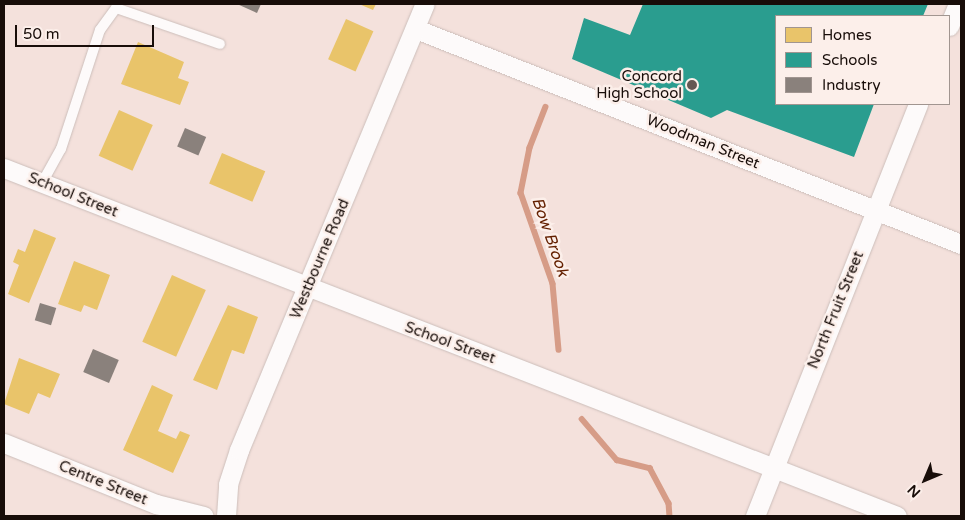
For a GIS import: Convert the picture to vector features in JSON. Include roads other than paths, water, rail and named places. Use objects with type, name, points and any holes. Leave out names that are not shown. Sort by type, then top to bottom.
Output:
[{"type":"street","name":"Westbourne Road","points":[[226,516],[228,484],[239,450],[425,4]]},
{"type":"street","points":[[950,24],[958,4]]},
{"type":"street","name":"Woodman Street","points":[[416,29],[961,244]]},
{"type":"street","name":"North Fruit Street","points":[[755,516],[918,105]]},
{"type":"street","name":"School Street","points":[[4,168],[774,466],[898,516]]},
{"type":"street","name":"Centre Street","points":[[4,443],[156,504],[204,516]]},
{"type":"lane","points":[[42,183],[61,149],[100,30],[116,8],[220,44]]},
{"type":"waterway","name":"Bow Brook","points":[[546,107],[530,148],[521,193],[553,284],[559,350]]},
{"type":"waterway","name":"Bow Brook","points":[[582,419],[617,460],[650,468],[669,503],[670,516]]},
{"type":"place","name":"Concord High School","points":[[692,85]]}]
